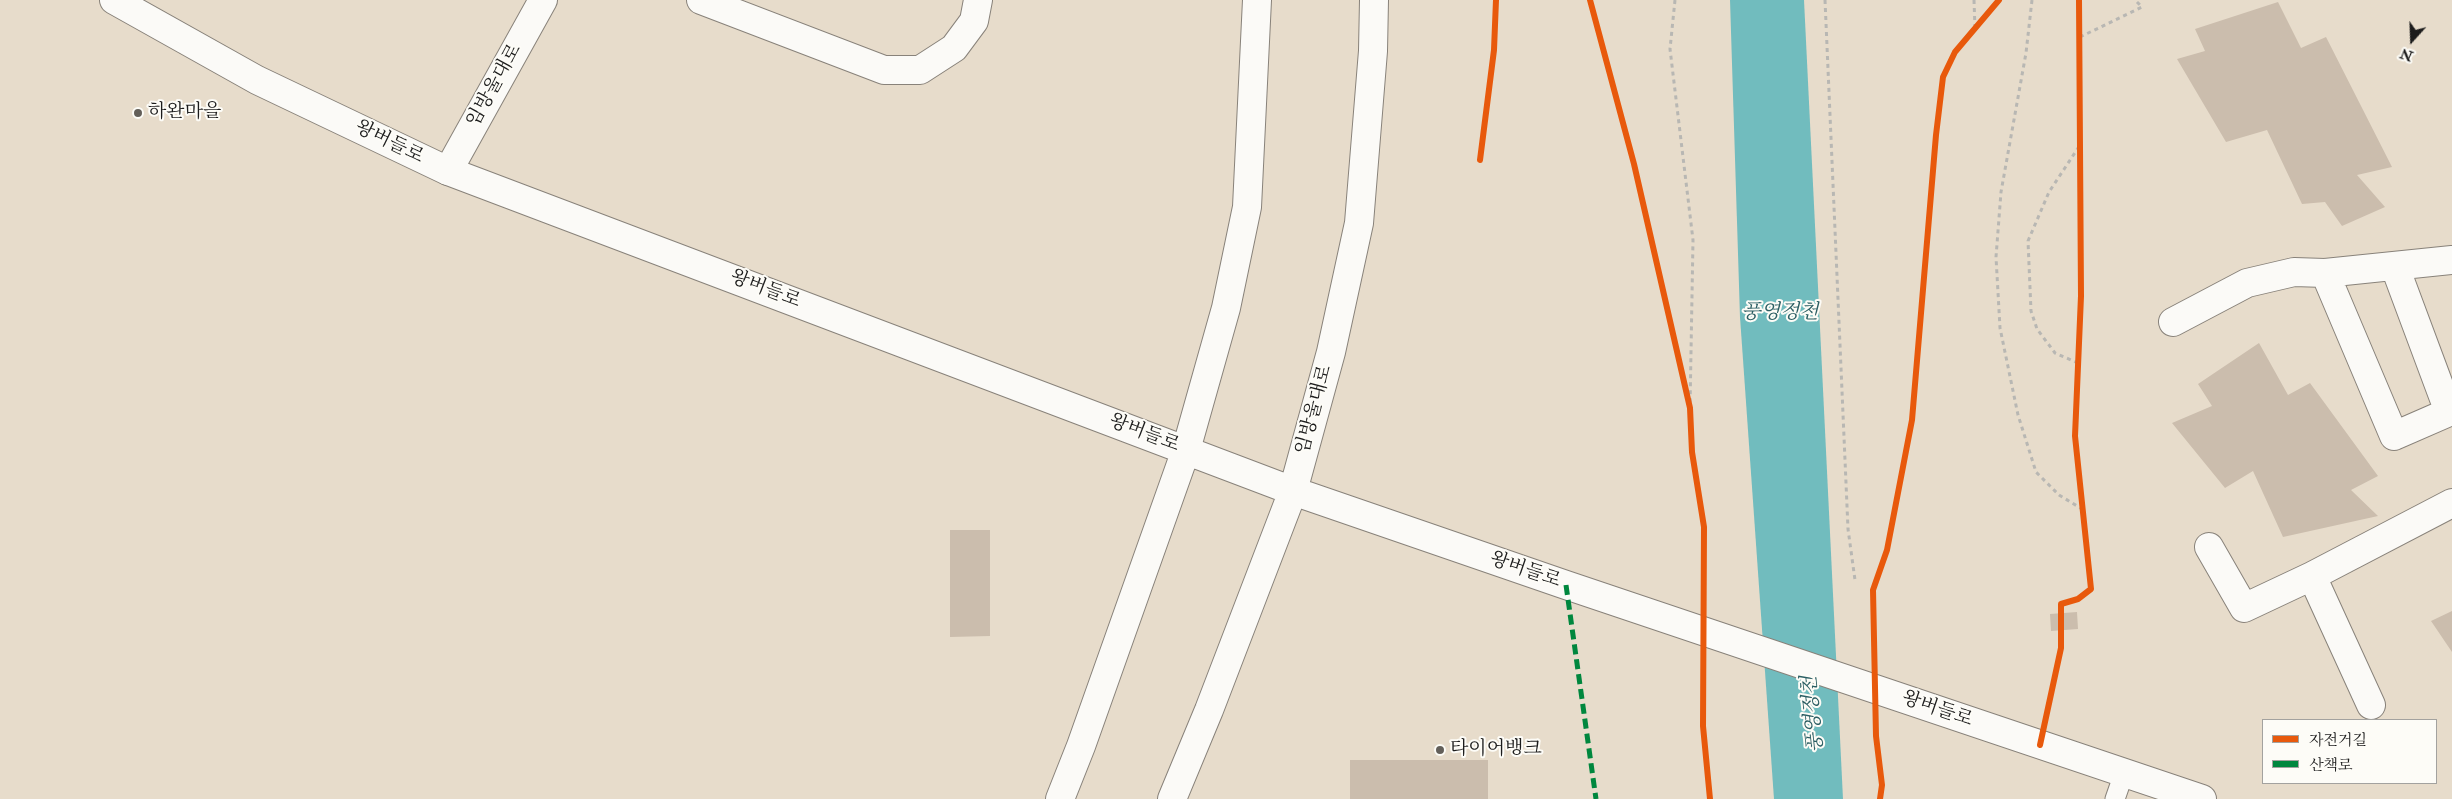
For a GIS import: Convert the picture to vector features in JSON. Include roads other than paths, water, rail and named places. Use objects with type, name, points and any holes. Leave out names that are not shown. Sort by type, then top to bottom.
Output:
[{"type":"main road","name":"왕버들로","points":[[114,0],[257,80],[448,171],[1293,491],[2202,799]]},
{"type":"main road","name":"임방울대로","points":[[448,171],[543,0]]},
{"type":"main road","points":[[701,0],[884,70],[920,70],[954,48],[974,21],[978,0]]},
{"type":"main road","points":[[1060,799],[1082,746],[1186,450],[1226,308],[1247,207],[1257,0]]},
{"type":"main road","name":"임방울대로","points":[[1172,799],[1210,710],[1293,491],[1331,352],[1360,223],[1373,51],[1374,0]]},
{"type":"main road","points":[[2173,322],[2247,283],[2294,272],[2325,274],[2452,260]]},
{"type":"main road","points":[[2325,274],[2394,436],[2448,412],[2395,267]]},
{"type":"main road","points":[[2209,547],[2244,608],[2312,576],[2452,503]]},
{"type":"main road","points":[[2312,576],[2371,705]]},
{"type":"lane","points":[[2115,799],[2124,773]]},
{"type":"water","name":"풍영정천","points":[[1730,0],[1804,0],[1843,799],[1774,799],[1740,317]]},
{"type":"place","name":"하완마을","points":[[138,113]]},
{"type":"place","name":"타이어뱅크","points":[[1440,750]]}]
